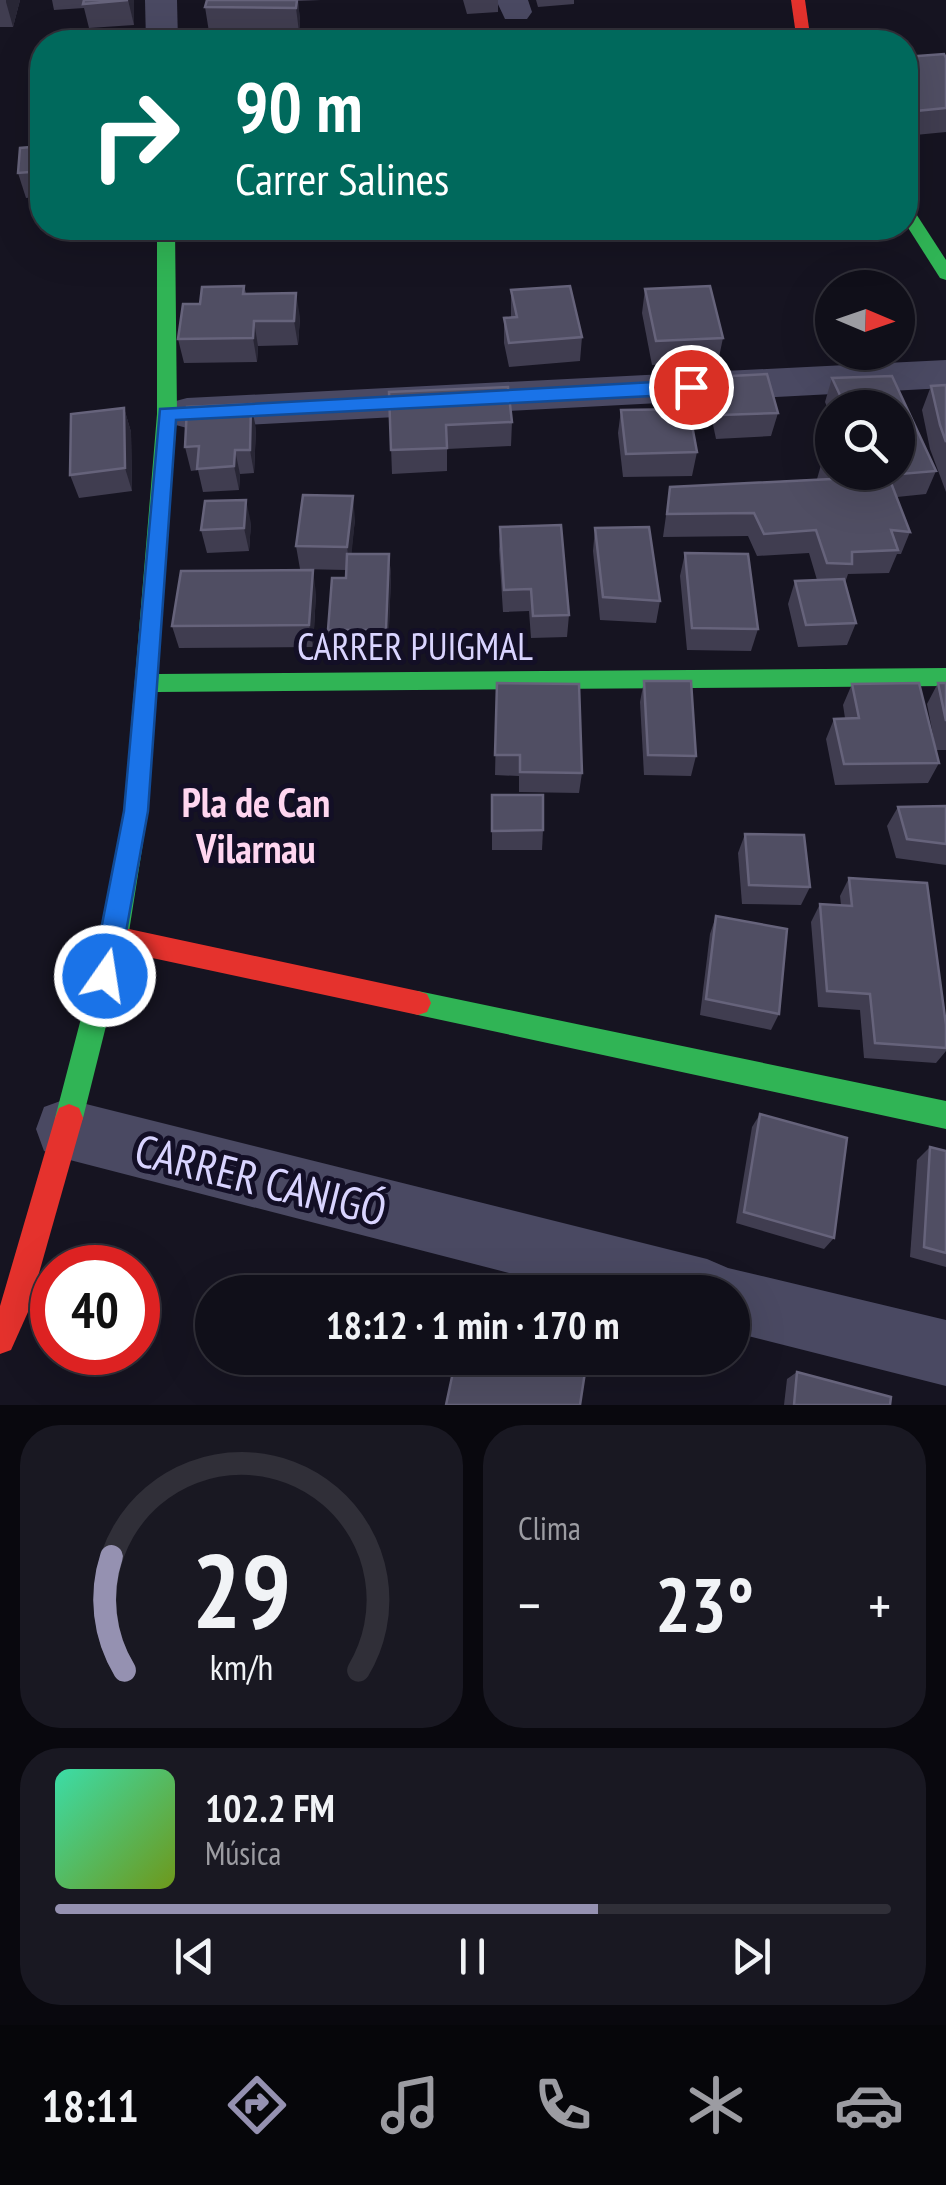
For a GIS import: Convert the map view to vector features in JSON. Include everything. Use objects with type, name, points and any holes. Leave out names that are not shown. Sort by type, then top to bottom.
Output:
[{"type":"street","points":[[161,0],[162,30]]},
{"type":"street","points":[[798,0],[802,30]]},
{"type":"street","points":[[918,230],[946,274]]},
{"type":"street","points":[[0,1339],[12,1312],[66,1129],[115,938],[136,811],[166,414],[166,240]]},
{"type":"street","points":[[166,414],[946,374]]},
{"type":"street","name":"CARRER PUIGMAL","points":[[146,683],[946,677]]},
{"type":"street","points":[[115,938],[946,1115]]},
{"type":"street","name":"CARRER CANIGÓ","points":[[66,1129],[640,1275]]},
{"type":"street","points":[[750,1304],[946,1353]]},
{"type":"building","points":[[84,0],[128,0],[83,4]]},
{"type":"building","points":[[207,0],[297,0],[296,8],[205,7]]},
{"type":"building","points":[[944,54],[946,108],[918,111],[918,56]]},
{"type":"building","points":[[30,147],[30,172],[18,173],[20,148]]},
{"type":"building","points":[[244,286],[243,294],[296,293],[294,321],[254,321],[253,338],[178,339],[183,304],[200,304],[202,287]]},
{"type":"building","points":[[570,286],[582,337],[509,343],[504,318],[517,317],[511,290]]},
{"type":"building","points":[[710,286],[723,338],[656,341],[645,289]]},
{"type":"building","points":[[767,374],[778,413],[721,415],[713,377]]},
{"type":"building","points":[[892,376],[898,390],[838,390],[832,378]]},
{"type":"building","points":[[946,385],[946,442],[931,386]]},
{"type":"building","points":[[508,387],[512,422],[446,425],[447,448],[391,450],[389,392]]},
{"type":"building","points":[[251,404],[250,450],[235,450],[234,466],[197,469],[199,446],[185,447],[187,407]]},
{"type":"building","points":[[124,408],[125,468],[70,475],[71,414]]},
{"type":"building","points":[[689,409],[697,452],[626,454],[621,410]]},
{"type":"building","points":[[915,426],[936,471],[915,473]]},
{"type":"building","points":[[815,480],[815,490],[894,490],[910,532],[891,530],[898,550],[852,552],[852,564],[827,563],[816,530],[764,534],[754,513],[667,514],[670,487]]},
{"type":"building","points":[[303,495],[353,496],[347,547],[296,546]]},
{"type":"building","points":[[246,500],[244,528],[201,530],[205,501]]},
{"type":"building","points":[[561,525],[569,615],[533,616],[531,589],[504,590],[500,527]]},
{"type":"building","points":[[649,527],[660,601],[603,597],[595,528]]},
{"type":"building","points":[[685,553],[748,554],[758,629],[692,628]]},
{"type":"building","points":[[347,554],[389,554],[386,630],[328,630],[332,578],[346,578]]},
{"type":"building","points":[[313,570],[309,625],[172,626],[181,571]]},
{"type":"building","points":[[844,579],[856,623],[806,625],[795,581]]},
{"type":"building","points":[[644,681],[691,681],[696,756],[648,755]]},
{"type":"building","points":[[497,683],[579,684],[582,773],[520,772],[520,755],[495,755]]},
{"type":"building","points":[[919,683],[939,763],[844,764],[834,719],[859,718],[852,684]]},
{"type":"building","points":[[938,683],[946,683],[946,721]]},
{"type":"building","points":[[492,795],[543,795],[543,830],[492,831]]},
{"type":"building","points":[[946,806],[946,844],[907,839],[898,807]]},
{"type":"building","points":[[745,834],[804,835],[810,887],[749,885]]},
{"type":"building","points":[[849,878],[927,883],[946,1048],[875,1043],[870,994],[827,991],[820,904],[852,906]]},
{"type":"building","points":[[716,916],[787,929],[779,1014],[706,999]]},
{"type":"building","points":[[760,1114],[847,1138],[834,1238],[744,1212]]},
{"type":"building","points":[[930,1147],[946,1151],[946,1253],[924,1247]]},
{"type":"building","points":[[797,1372],[891,1397],[890,1405],[794,1405]]},
{"type":"building","points":[[452,1375],[585,1375],[580,1405],[446,1405]]},
{"type":"traffic: fast","points":[[918,230],[946,274]]},
{"type":"traffic: fast","points":[[69,1118],[115,938],[136,811],[167,414],[166,240]]},
{"type":"traffic: fast","points":[[146,683],[946,677]]},
{"type":"traffic: fast","points":[[418,1003],[946,1115]]},
{"type":"traffic: jam","points":[[798,0],[802,30]]},
{"type":"traffic: jam","points":[[115,938],[418,1003]]},
{"type":"traffic: jam","points":[[0,1339],[13,1312],[69,1118]]},
{"type":"district","name":"Pla de Can Vilarnau","points":[[256,825]]},
{"type":"route","points":[[105,976],[136,811],[166,414],[691,387]]}]
